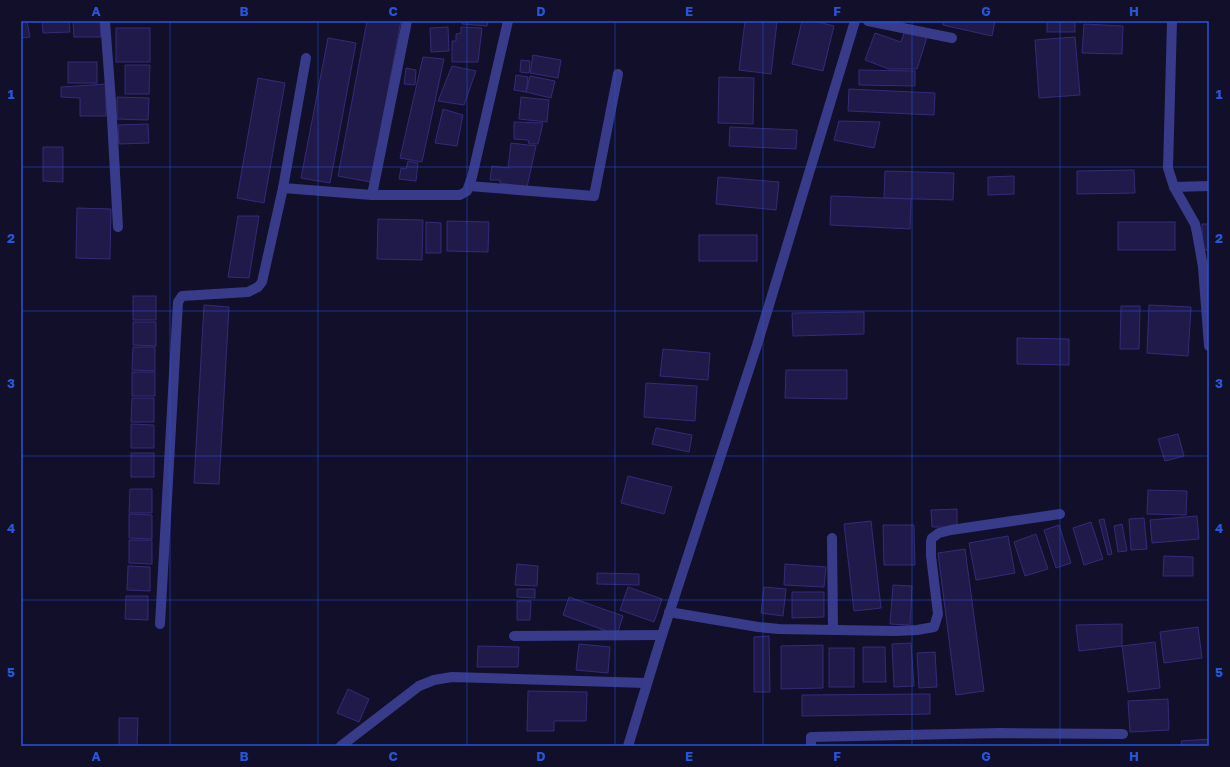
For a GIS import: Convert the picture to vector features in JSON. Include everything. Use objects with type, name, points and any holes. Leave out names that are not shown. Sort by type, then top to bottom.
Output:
[{"type":"street","points":[[105,21],[118,227]]},
{"type":"street","points":[[372,195],[407,21]]},
{"type":"street","points":[[283,188],[372,195],[460,195],[467,191],[472,177],[508,21]]},
{"type":"street","points":[[628,746],[646,683],[757,345],[855,21]]},
{"type":"street","points":[[868,21],[952,38]]},
{"type":"street","points":[[1172,21],[1168,168],[1174,187],[1195,224],[1203,267],[1209,346]]},
{"type":"street","points":[[160,624],[178,302],[182,296],[248,292],[258,287],[262,282],[283,188],[306,58]]},
{"type":"street","points":[[468,186],[594,196],[618,74]]},
{"type":"street","points":[[1174,187],[1209,186]]},
{"type":"street","points":[[669,612],[758,627],[833,630],[917,630],[934,627],[938,614],[931,556],[931,541],[936,535],[951,530],[1060,514]]},
{"type":"street","points":[[832,538],[833,630]]},
{"type":"street","points":[[514,636],[662,635]]},
{"type":"street","points":[[342,746],[419,686],[434,680],[452,677],[646,683]]},
{"type":"street","points":[[811,746],[811,737],[1000,733],[1122,734]]},
{"type":"building","points":[[21,21],[27,21],[30,37],[21,38]]},
{"type":"building","points":[[42,21],[69,21],[70,32],[43,33]]},
{"type":"building","points":[[73,21],[100,21],[101,37],[74,37]]},
{"type":"building","points":[[367,21],[401,21],[371,182],[338,176]]},
{"type":"building","points":[[462,21],[488,21],[487,26],[462,24]]},
{"type":"building","points":[[745,21],[777,22],[771,74],[739,70]]},
{"type":"building","points":[[802,21],[814,21],[834,26],[823,71],[792,64]]},
{"type":"building","points":[[943,21],[995,21],[992,36],[943,25]]},
{"type":"building","points":[[1047,21],[1075,21],[1075,32],[1047,32]]},
{"type":"building","points":[[1084,24],[1123,26],[1122,54],[1082,53]]},
{"type":"building","points":[[448,27],[449,51],[431,52],[430,28]]},
{"type":"building","points":[[461,27],[482,28],[478,62],[452,62],[452,41],[456,41],[456,34],[461,33]]},
{"type":"building","points":[[116,28],[150,28],[150,62],[116,62]]},
{"type":"building","points":[[905,30],[927,37],[917,69],[889,69],[865,60],[875,33],[901,42]]},
{"type":"building","points":[[1075,37],[1080,95],[1039,98],[1035,40]]},
{"type":"building","points":[[328,38],[356,43],[330,183],[301,178]]},
{"type":"building","points":[[533,55],[561,60],[558,78],[530,73]]},
{"type":"building","points":[[423,57],[444,59],[422,162],[400,158]]},
{"type":"building","points":[[521,60],[530,61],[529,73],[520,72]]},
{"type":"building","points":[[68,62],[97,62],[97,83],[68,83]]},
{"type":"building","points":[[125,65],[150,65],[149,94],[125,94]]},
{"type":"building","points":[[452,66],[476,71],[464,105],[438,101]]},
{"type":"building","points":[[406,68],[416,70],[415,85],[404,84]]},
{"type":"building","points":[[859,70],[915,71],[915,86],[859,85]]},
{"type":"building","points":[[516,75],[528,77],[526,92],[514,90]]},
{"type":"building","points":[[530,76],[555,81],[551,98],[526,92]]},
{"type":"building","points":[[719,77],[754,78],[753,124],[718,123]]},
{"type":"building","points":[[258,78],[285,83],[264,203],[237,198]]},
{"type":"building","points":[[106,84],[106,116],[80,116],[80,98],[61,97],[61,87]]},
{"type":"building","points":[[849,89],[935,93],[934,115],[848,111]]},
{"type":"building","points":[[117,97],[149,98],[148,120],[117,119]]},
{"type":"building","points":[[521,97],[549,100],[547,122],[519,119]]},
{"type":"building","points":[[443,109],[463,115],[457,146],[435,143]]},
{"type":"building","points":[[839,121],[880,122],[874,148],[834,140]]},
{"type":"building","points":[[514,122],[543,123],[538,144],[529,144],[528,140],[514,139]]},
{"type":"building","points":[[148,124],[149,143],[119,144],[118,125]]},
{"type":"building","points":[[730,127],[797,130],[796,149],[729,146]]},
{"type":"building","points":[[511,143],[536,146],[527,187],[500,183],[500,180],[490,180],[492,166],[508,168]]},
{"type":"building","points":[[43,147],[63,147],[63,182],[43,181]]},
{"type":"building","points":[[408,161],[418,163],[416,181],[399,179],[401,168],[406,169]]},
{"type":"building","points":[[1134,170],[1135,193],[1077,194],[1077,171]]},
{"type":"building","points":[[885,171],[954,173],[953,200],[884,198]]},
{"type":"building","points":[[1014,176],[1014,194],[988,195],[988,177]]},
{"type":"building","points":[[718,177],[779,182],[776,210],[716,204]]},
{"type":"building","points":[[831,196],[911,199],[910,229],[830,225]]},
{"type":"building","points":[[77,208],[111,209],[110,259],[76,258]]},
{"type":"building","points":[[238,216],[259,216],[249,278],[228,277]]},
{"type":"building","points":[[378,219],[423,220],[422,260],[377,259]]},
{"type":"building","points":[[447,221],[489,222],[488,252],[447,251]]},
{"type":"building","points":[[426,222],[441,223],[441,253],[426,253]]},
{"type":"building","points":[[1118,222],[1175,222],[1175,250],[1118,250]]},
{"type":"building","points":[[1202,224],[1209,224],[1209,250],[1202,250]]},
{"type":"building","points":[[699,235],[757,235],[757,261],[699,261]]},
{"type":"building","points":[[133,296],[156,296],[156,320],[133,320]]},
{"type":"building","points":[[204,305],[229,307],[219,484],[194,483]]},
{"type":"building","points":[[1149,305],[1191,307],[1188,356],[1147,353]]},
{"type":"building","points":[[1121,306],[1140,306],[1139,349],[1120,349]]},
{"type":"building","points":[[864,312],[864,334],[793,336],[792,313]]},
{"type":"building","points":[[133,322],[156,322],[156,346],[133,345]]},
{"type":"building","points":[[1017,338],[1069,339],[1069,365],[1017,364]]},
{"type":"building","points":[[133,347],[155,347],[155,371],[132,370]]},
{"type":"building","points":[[663,349],[710,353],[708,380],[660,376]]},
{"type":"building","points":[[786,370],[847,370],[847,399],[785,398]]},
{"type":"building","points":[[132,372],[155,372],[155,396],[132,396]]},
{"type":"building","points":[[646,383],[697,386],[695,421],[644,417]]},
{"type":"building","points":[[132,398],[154,398],[154,422],[131,422]]},
{"type":"building","points":[[131,424],[154,425],[154,448],[131,448]]},
{"type":"building","points":[[656,428],[692,435],[689,452],[652,444]]},
{"type":"building","points":[[1178,434],[1184,456],[1165,461],[1158,439]]},
{"type":"building","points":[[131,453],[154,453],[154,477],[131,477]]},
{"type":"building","points":[[628,476],[672,487],[664,514],[621,503]]},
{"type":"building","points":[[130,489],[152,489],[152,513],[129,513]]},
{"type":"building","points":[[1148,490],[1187,491],[1186,515],[1147,514]]},
{"type":"building","points":[[957,509],[957,527],[932,527],[931,510]]},
{"type":"building","points":[[129,514],[152,515],[152,539],[129,538]]},
{"type":"building","points":[[1197,516],[1199,539],[1152,543],[1150,520]]},
{"type":"building","points":[[1144,518],[1147,549],[1131,550],[1129,519]]},
{"type":"building","points":[[1104,519],[1112,554],[1108,555],[1099,520]]},
{"type":"building","points":[[871,521],[881,608],[854,611],[844,524]]},
{"type":"building","points":[[1091,522],[1103,559],[1084,565],[1073,528]]},
{"type":"building","points":[[1122,524],[1127,551],[1118,552],[1114,526]]},
{"type":"building","points":[[883,525],[914,525],[915,565],[884,565]]},
{"type":"building","points":[[1059,525],[1071,563],[1056,568],[1044,530]]},
{"type":"building","points":[[1036,534],[1048,569],[1025,576],[1014,542]]},
{"type":"building","points":[[1008,536],[1015,573],[976,580],[969,543]]},
{"type":"building","points":[[129,540],[152,540],[152,564],[129,563]]},
{"type":"building","points":[[965,549],[984,691],[956,695],[938,553]]},
{"type":"building","points":[[1164,556],[1193,557],[1193,576],[1163,576]]},
{"type":"building","points":[[517,564],[538,566],[537,586],[515,585]]},
{"type":"building","points":[[785,564],[826,567],[824,587],[784,585]]},
{"type":"building","points":[[128,566],[150,567],[150,591],[127,590]]},
{"type":"building","points":[[597,573],[639,574],[639,585],[597,584]]},
{"type":"building","points":[[893,585],[912,586],[910,625],[890,624]]},
{"type":"building","points":[[628,587],[662,599],[654,622],[620,610]]},
{"type":"building","points":[[764,587],[786,589],[783,616],[761,613]]},
{"type":"building","points":[[517,589],[535,589],[535,598],[517,597]]},
{"type":"building","points":[[792,592],[824,592],[824,617],[792,618]]},
{"type":"building","points":[[126,596],[148,596],[148,620],[125,619]]},
{"type":"building","points":[[569,597],[623,616],[617,635],[563,615]]},
{"type":"building","points":[[517,601],[531,601],[530,620],[517,620]]},
{"type":"building","points":[[1122,624],[1122,646],[1079,651],[1076,625]]},
{"type":"building","points":[[1198,627],[1202,658],[1164,663],[1160,632]]},
{"type":"building","points":[[769,636],[770,692],[754,692],[754,637]]},
{"type":"building","points":[[1155,642],[1160,688],[1128,692],[1122,646]]},
{"type":"building","points":[[911,643],[914,686],[894,687],[892,644]]},
{"type":"building","points":[[579,644],[610,647],[608,673],[576,670]]},
{"type":"building","points":[[823,645],[823,688],[781,689],[781,646]]},
{"type":"building","points":[[478,646],[519,647],[518,667],[477,667]]},
{"type":"building","points":[[863,647],[885,647],[886,682],[863,682]]},
{"type":"building","points":[[829,648],[854,648],[854,687],[829,687]]},
{"type":"building","points":[[935,652],[937,687],[919,688],[917,653]]},
{"type":"building","points":[[348,689],[369,699],[359,722],[337,713]]},
{"type":"building","points":[[528,691],[587,692],[586,721],[554,721],[554,731],[527,731]]},
{"type":"building","points":[[930,694],[930,714],[802,716],[802,695]]},
{"type":"building","points":[[1168,699],[1169,730],[1130,732],[1128,701]]},
{"type":"building","points":[[119,718],[138,718],[137,746],[119,746]]},
{"type":"building","points":[[1209,739],[1209,746],[1182,746],[1181,741]]}]
